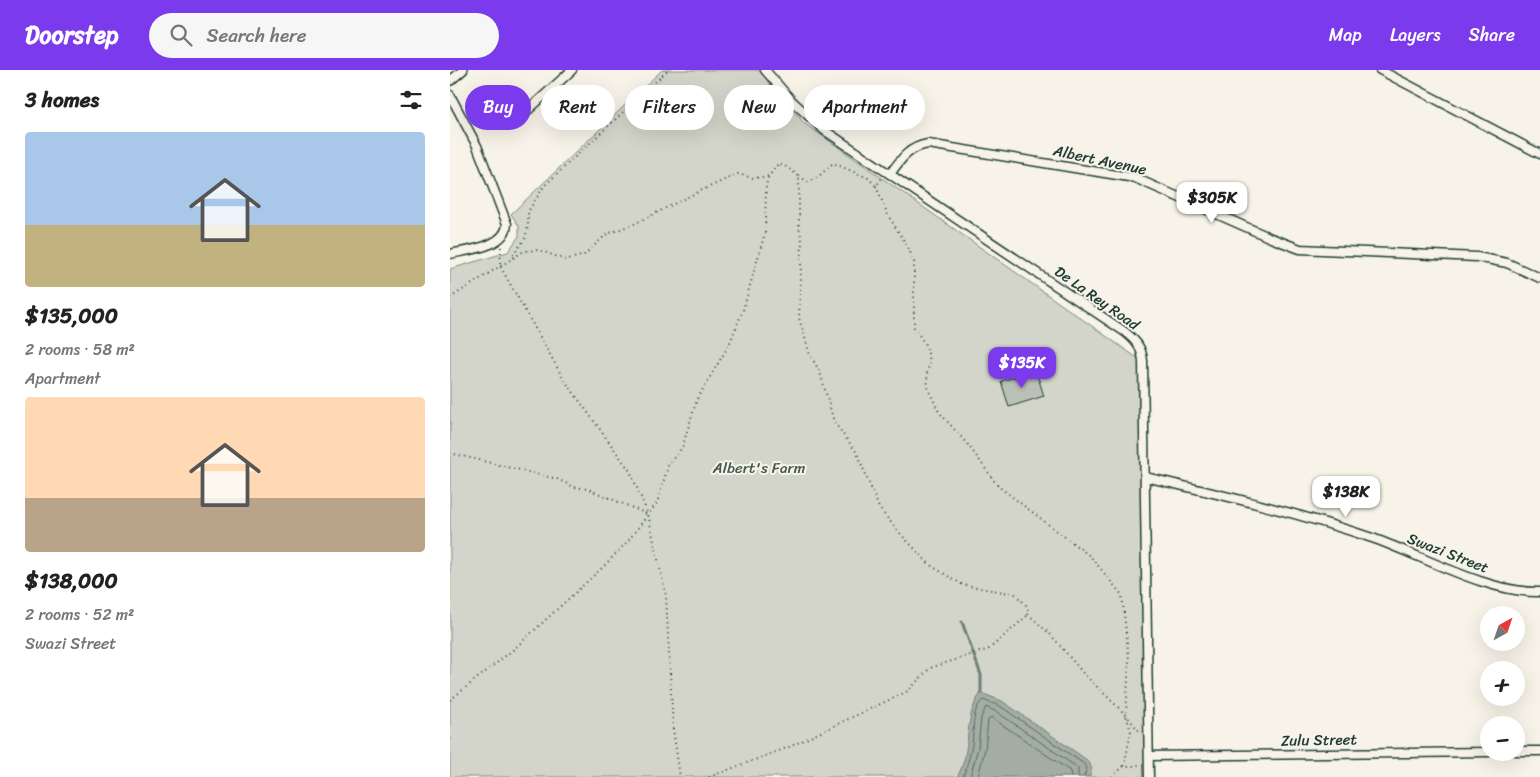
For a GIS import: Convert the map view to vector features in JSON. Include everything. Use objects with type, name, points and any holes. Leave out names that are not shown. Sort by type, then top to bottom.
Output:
[{"type":"street","points":[[450,81],[463,70]]},
{"type":"street","points":[[531,107],[572,70]]},
{"type":"street","name":"De La Rey Road","points":[[765,70],[788,98],[814,122],[1125,332],[1137,343],[1143,361],[1149,777]]},
{"type":"street","points":[[1380,70],[1540,154]]},
{"type":"street","points":[[450,95],[477,146],[506,219],[506,232],[502,238],[487,245],[450,254]]},
{"type":"street","name":"Albert Avenue","points":[[890,174],[908,152],[917,146],[928,144],[1021,158],[1135,178],[1300,249],[1477,257],[1506,263],[1540,278]]},
{"type":"street","name":"Swazi Street","points":[[1145,477],[1349,530],[1504,589],[1540,592]]},
{"type":"street","points":[[1525,751],[1540,751]]},
{"type":"street","name":"Zulu Street","points":[[1149,756],[1480,752]]},
{"type":"path","points":[[512,257],[525,240],[528,212],[544,186],[668,70]]},
{"type":"path","points":[[450,700],[514,649],[603,567],[628,541],[657,503],[669,463],[682,448],[697,399],[729,345],[743,310],[765,233],[766,185],[769,176],[778,164],[786,166],[808,182],[817,178],[833,163],[868,178],[876,186],[888,215],[908,247],[914,262],[914,327],[926,346],[930,361],[927,373],[928,389],[939,412],[969,446],[998,486],[1091,557],[1122,595],[1129,660],[1126,715],[1131,732],[1124,766],[1112,777]]},
{"type":"path","points":[[450,298],[524,251],[539,250],[566,260],[584,255],[607,234],[634,224],[738,174],[753,178],[769,176]]},
{"type":"path","points":[[876,186],[882,178],[890,174]]},
{"type":"path","points":[[799,176],[799,228],[802,240],[799,318],[810,355],[820,372],[834,422],[856,453],[879,508],[930,565],[963,585],[1015,594],[1027,606],[1028,614],[1126,715],[1149,742]]},
{"type":"path","points":[[502,238],[500,266],[562,378],[630,471],[648,514],[666,596],[673,729],[680,777]]},
{"type":"path","points":[[450,453],[558,479],[574,487],[588,489],[648,514]]},
{"type":"path","points":[[709,777],[789,747],[908,691],[930,668],[989,649],[1028,614]]},
{"type":"path","points":[[1124,766],[1136,766],[1149,756]]},
{"type":"green space","name":"Albert's Farm","points":[[662,70],[759,70],[772,85],[724,85],[724,130],[794,130],[794,111],[804,123],[804,130],[814,130],[1140,360],[1146,484],[1145,777],[450,777],[450,269],[508,252],[519,236],[519,226],[511,214],[599,130],[615,130],[615,115],[625,105],[625,130],[714,130],[714,85],[646,85]]},
{"type":"water","points":[[981,693],[1002,701],[1087,760],[1091,769],[1089,777],[957,777],[965,756],[971,713]]},
{"type":"building","points":[[1036,371],[1044,396],[1009,407],[1001,381]]},
{"type":"waterway","points":[[962,622],[981,675],[981,693]]}]
